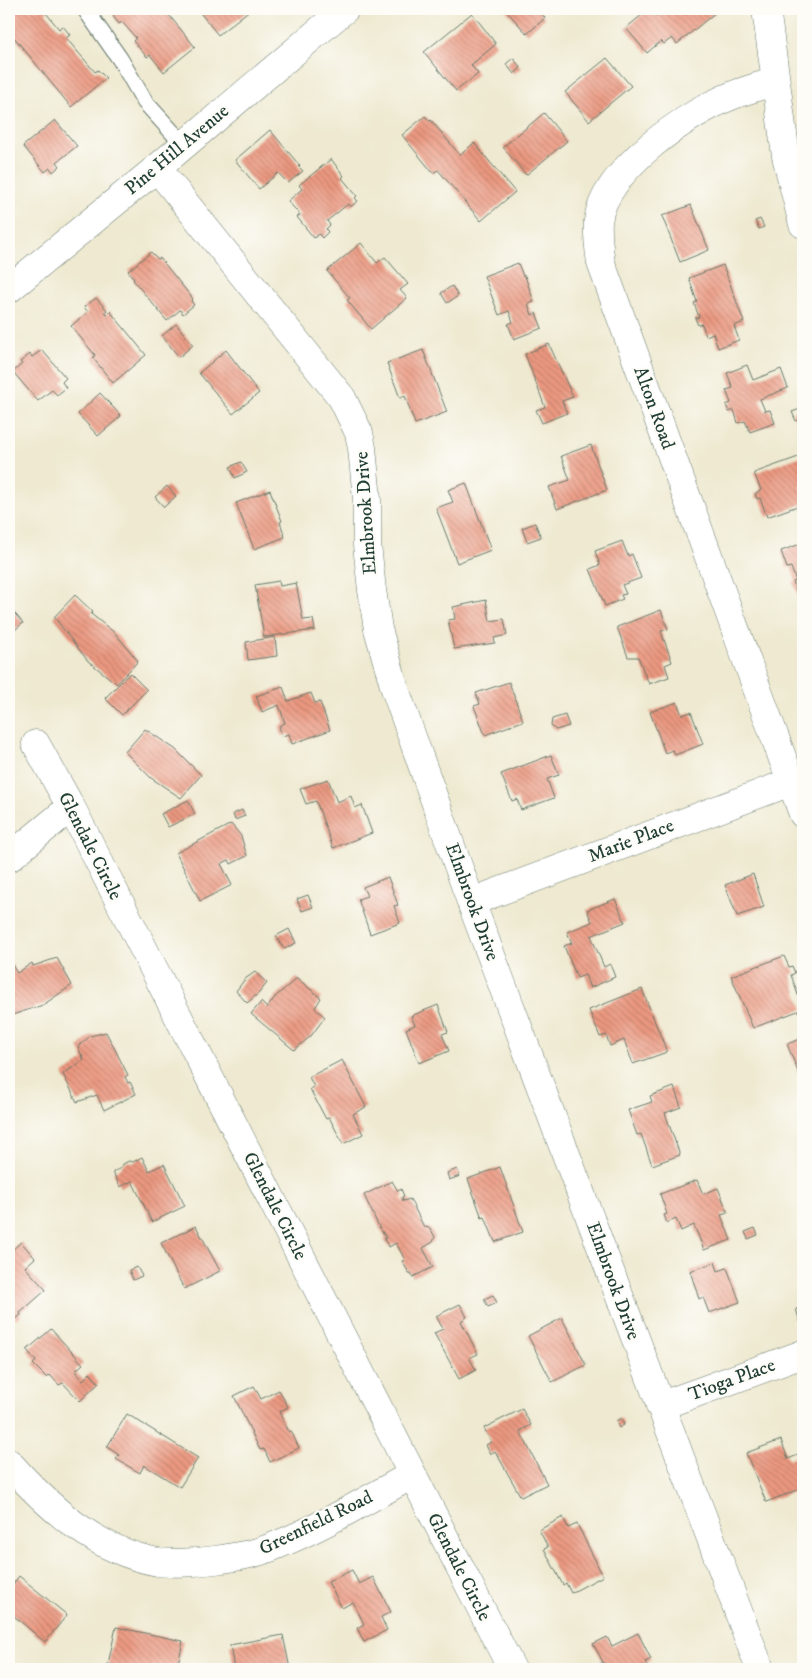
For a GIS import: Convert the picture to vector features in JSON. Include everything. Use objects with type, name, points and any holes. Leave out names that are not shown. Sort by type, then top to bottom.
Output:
[{"type":"street","name":"Pine Hill Avenue","points":[[9,289],[157,168],[183,144],[345,9]]},
{"type":"street","points":[[766,9],[786,156],[803,224]]},
{"type":"street","name":"Alton Road","points":[[775,81],[731,96],[698,112],[669,131],[637,158],[608,193],[598,219],[598,239],[601,263],[803,814]]},
{"type":"street","name":"Elmbrook Drive","points":[[157,168],[342,398],[359,433],[365,472],[368,554],[378,630],[395,689],[471,902],[760,1669]]},
{"type":"street","name":"Glendale Circle","points":[[36,744],[512,1669]]},
{"type":"street","name":"Marie Place","points":[[471,902],[791,782]]},
{"type":"street","points":[[9,858],[70,807]]},
{"type":"street","name":"Tioga Place","points":[[660,1406],[803,1354]]},
{"type":"street","name":"Greenfield Road","points":[[9,1463],[36,1493],[93,1538],[121,1551],[159,1562],[204,1561],[242,1556],[276,1546],[315,1528],[412,1474]]},
{"type":"lane","points":[[85,9],[120,58],[145,102],[183,144]]},
{"type":"building","points":[[9,9],[48,9],[46,13],[59,29],[63,26],[70,35],[66,38],[95,72],[98,70],[106,78],[71,107],[9,31]]},
{"type":"building","points":[[111,9],[164,9],[195,47],[164,72],[150,55],[147,57],[133,41],[136,38],[122,22],[119,24],[113,16],[115,13]]},
{"type":"building","points":[[197,9],[251,9],[218,35]]},
{"type":"building","points":[[505,9],[538,9],[545,18],[527,34]]},
{"type":"building","points":[[649,9],[655,16],[665,9],[713,9],[716,12],[677,44],[672,38],[664,44],[661,41],[647,53],[626,28]]},
{"type":"building","points":[[472,13],[496,44],[471,65],[478,74],[456,91],[424,52]]},
{"type":"building","points":[[513,58],[521,68],[514,74],[506,64]]},
{"type":"building","points":[[607,58],[631,86],[589,121],[565,92]]},
{"type":"building","points":[[544,113],[567,141],[526,175],[503,147]]},
{"type":"building","points":[[425,116],[431,120],[460,155],[474,143],[515,192],[481,221],[438,170],[433,173],[402,135]]},
{"type":"building","points":[[55,120],[77,146],[57,162],[60,166],[53,172],[50,168],[45,172],[23,146]]},
{"type":"building","points":[[270,130],[303,171],[288,183],[278,173],[259,189],[235,160]]},
{"type":"building","points":[[331,159],[344,176],[342,178],[357,196],[355,198],[358,201],[350,207],[348,204],[327,221],[330,225],[326,229],[328,232],[322,238],[319,234],[314,238],[297,217],[300,215],[288,201],[302,189],[299,185]]},
{"type":"building","points":[[9,196],[14,204],[9,207]]},
{"type":"building","points":[[691,205],[709,250],[680,262],[662,216]]},
{"type":"building","points":[[760,219],[764,227],[759,229],[755,221]]},
{"type":"building","points":[[361,243],[377,263],[385,257],[408,284],[400,290],[407,298],[371,329],[347,300],[350,298],[327,271]]},
{"type":"building","points":[[151,252],[158,259],[160,258],[193,299],[191,301],[194,305],[183,314],[180,310],[167,321],[133,280],[128,271]]},
{"type":"building","points":[[518,263],[523,276],[525,276],[534,302],[528,304],[532,315],[536,313],[542,328],[514,339],[508,324],[513,322],[509,311],[499,315],[484,276]]},
{"type":"building","points":[[723,265],[744,322],[734,326],[739,340],[718,348],[713,333],[706,336],[702,324],[698,325],[695,318],[699,317],[694,303],[697,302],[689,278]]},
{"type":"building","points":[[452,286],[458,296],[447,303],[441,293]]},
{"type":"building","points":[[96,298],[107,310],[104,313],[106,315],[110,311],[146,355],[113,383],[93,358],[95,355],[71,326],[88,312],[84,307]]},
{"type":"building","points":[[176,324],[193,345],[179,357],[162,336]]},
{"type":"building","points":[[549,344],[573,397],[562,401],[567,413],[542,423],[536,410],[545,407],[525,354]]},
{"type":"building","points":[[42,350],[66,378],[62,382],[66,388],[57,395],[52,390],[38,401],[13,372],[22,364],[20,362],[30,354],[32,357]]},
{"type":"building","points":[[226,350],[259,393],[233,414],[199,373]]},
{"type":"building","points":[[423,350],[447,412],[415,424],[405,396],[400,398],[387,363]]},
{"type":"building","points":[[747,365],[753,380],[781,369],[788,388],[760,399],[765,411],[770,410],[775,423],[750,432],[745,421],[738,423],[734,410],[729,412],[726,405],[731,403],[726,390],[733,388],[727,373]]},
{"type":"building","points":[[100,393],[121,416],[98,436],[78,414]]},
{"type":"building","points":[[803,408],[803,419],[796,421],[792,412]]},
{"type":"building","points":[[591,445],[607,490],[557,509],[549,487],[570,480],[561,456]]},
{"type":"building","points":[[801,456],[803,461],[803,484],[800,485],[803,494],[803,504],[767,517],[760,498],[757,499],[755,494],[761,490],[754,473]]},
{"type":"building","points":[[241,462],[247,472],[235,478],[230,467]]},
{"type":"building","points":[[466,483],[491,550],[457,563],[436,508],[453,502],[448,490]]},
{"type":"building","points":[[167,486],[176,496],[164,507],[155,497]]},
{"type":"building","points":[[270,490],[282,521],[280,522],[285,537],[254,549],[236,503]]},
{"type":"building","points":[[535,523],[541,537],[527,542],[522,528]]},
{"type":"building","points":[[622,541],[628,556],[632,554],[641,578],[622,585],[626,594],[621,595],[623,599],[605,606],[590,569],[600,565],[595,551]]},
{"type":"building","points":[[803,543],[803,609],[793,582],[796,581],[791,567],[787,568],[781,551]]},
{"type":"building","points":[[279,581],[280,586],[296,583],[303,620],[313,619],[315,630],[264,637],[255,585]]},
{"type":"building","points":[[75,595],[93,612],[91,614],[116,634],[138,661],[117,684],[88,661],[54,617]]},
{"type":"building","points":[[486,600],[490,621],[504,619],[507,635],[494,638],[495,643],[454,649],[448,620],[455,619],[453,607]]},
{"type":"building","points":[[9,607],[23,623],[9,635]]},
{"type":"building","points":[[661,610],[668,629],[661,631],[672,662],[665,665],[669,677],[649,684],[638,657],[628,657],[617,627]]},
{"type":"building","points":[[275,637],[277,656],[248,660],[246,642]]},
{"type":"building","points":[[130,673],[147,690],[122,715],[105,698]]},
{"type":"building","points":[[509,682],[523,721],[485,735],[474,706],[480,704],[476,693]]},
{"type":"building","points":[[283,687],[288,701],[311,693],[315,703],[320,702],[330,730],[292,744],[289,734],[282,736],[279,726],[285,723],[279,705],[262,712],[256,696]]},
{"type":"building","points":[[677,702],[682,715],[691,712],[703,744],[675,755],[673,750],[665,753],[650,712]]},
{"type":"building","points":[[565,715],[569,726],[556,730],[551,726],[552,719]]},
{"type":"building","points":[[145,729],[175,749],[201,775],[181,798],[151,778],[125,752]]},
{"type":"building","points":[[551,755],[559,775],[547,779],[554,798],[521,810],[517,799],[512,801],[501,774]]},
{"type":"building","points":[[328,779],[337,802],[351,796],[355,808],[362,805],[372,833],[333,848],[316,801],[306,804],[300,789]]},
{"type":"building","points":[[188,800],[195,814],[168,827],[161,814]]},
{"type":"building","points":[[242,810],[245,816],[235,820],[233,814]]},
{"type":"building","points":[[231,824],[241,836],[247,856],[231,864],[229,860],[221,864],[232,885],[200,901],[176,853]]},
{"type":"building","points":[[753,874],[764,907],[737,916],[725,885]]},
{"type":"building","points":[[388,877],[398,905],[394,906],[400,923],[370,934],[358,899],[367,896],[363,887]]},
{"type":"building","points":[[308,895],[313,907],[302,911],[297,899]]},
{"type":"building","points":[[615,899],[625,922],[591,936],[604,967],[610,964],[615,977],[590,988],[585,975],[577,978],[564,946],[572,943],[567,932],[592,922],[587,910]]},
{"type":"building","points":[[289,929],[296,943],[284,949],[276,936]]},
{"type":"building","points":[[784,956],[789,967],[792,966],[795,973],[791,975],[803,1009],[753,1028],[731,976]]},
{"type":"building","points":[[57,958],[72,985],[43,1005],[9,1016],[9,960],[17,973],[32,963],[33,966]]},
{"type":"building","points":[[255,972],[267,983],[247,1003],[236,991],[245,979]]},
{"type":"building","points":[[297,978],[321,998],[315,1008],[325,1017],[311,1036],[294,1050],[251,1014],[261,1002],[267,1008],[275,997]]},
{"type":"building","points":[[642,989],[667,1052],[633,1064],[624,1040],[610,1046],[606,1035],[600,1037],[589,1010]]},
{"type":"building","points":[[438,1005],[448,1032],[442,1034],[449,1051],[419,1063],[406,1029],[415,1025],[411,1016]]},
{"type":"building","points":[[106,1032],[128,1075],[125,1077],[136,1094],[104,1110],[97,1095],[77,1102],[63,1074],[84,1060],[78,1047],[90,1036]]},
{"type":"building","points":[[803,1038],[803,1084],[787,1044]]},
{"type":"building","points":[[342,1060],[366,1107],[353,1114],[363,1134],[343,1144],[329,1117],[326,1119],[310,1089],[314,1087],[309,1077]]},
{"type":"building","points":[[674,1087],[681,1107],[665,1113],[680,1155],[652,1165],[641,1134],[637,1135],[628,1110],[652,1102],[650,1096]]},
{"type":"building","points":[[142,1157],[149,1171],[164,1164],[185,1206],[152,1222],[132,1181],[120,1187],[113,1172],[121,1168],[123,1164],[129,1161],[133,1162]]},
{"type":"building","points":[[500,1167],[523,1232],[495,1242],[485,1217],[482,1218],[468,1179]]},
{"type":"building","points":[[457,1169],[460,1176],[449,1180],[447,1173]]},
{"type":"building","points":[[697,1180],[703,1194],[718,1188],[728,1213],[721,1215],[731,1240],[704,1250],[694,1225],[681,1231],[676,1219],[667,1223],[664,1215],[667,1214],[660,1194]]},
{"type":"building","points":[[392,1181],[398,1191],[401,1189],[404,1196],[402,1197],[403,1201],[410,1199],[424,1227],[430,1228],[435,1237],[433,1242],[423,1248],[433,1267],[413,1277],[402,1261],[405,1260],[396,1243],[389,1247],[384,1239],[386,1238],[364,1195]]},
{"type":"building","points":[[196,1226],[220,1271],[184,1289],[161,1243]]},
{"type":"building","points":[[755,1228],[758,1235],[748,1239],[745,1232]]},
{"type":"building","points":[[21,1242],[35,1258],[25,1267],[46,1290],[20,1313],[21,1315],[16,1319],[9,1311],[9,1249],[11,1251]]},
{"type":"building","points":[[715,1262],[718,1271],[727,1268],[740,1302],[709,1313],[703,1297],[699,1299],[690,1271]]},
{"type":"building","points":[[137,1267],[142,1276],[133,1280],[129,1270]]},
{"type":"building","points":[[493,1295],[497,1303],[488,1307],[484,1299]]},
{"type":"building","points":[[460,1304],[467,1317],[461,1321],[478,1354],[469,1358],[476,1370],[459,1379],[434,1333],[443,1329],[436,1316]]},
{"type":"building","points":[[803,1307],[803,1321],[800,1322],[796,1309]]},
{"type":"building","points":[[562,1318],[586,1365],[552,1382],[528,1336]]},
{"type":"building","points":[[51,1329],[83,1364],[75,1371],[83,1380],[90,1373],[99,1383],[80,1401],[63,1383],[59,1385],[50,1375],[47,1378],[33,1364],[36,1361],[27,1350]]},
{"type":"building","points":[[254,1386],[261,1399],[279,1390],[288,1407],[279,1412],[299,1448],[270,1462],[264,1449],[260,1450],[234,1396]]},
{"type":"building","points":[[522,1409],[531,1425],[520,1431],[547,1484],[521,1497],[495,1451],[490,1454],[486,1445],[491,1442],[484,1428]]},
{"type":"building","points":[[127,1414],[198,1458],[180,1487],[144,1465],[140,1473],[116,1459],[119,1455],[107,1447]]},
{"type":"building","points":[[621,1418],[624,1425],[619,1428],[616,1421]]},
{"type":"building","points":[[781,1440],[788,1459],[803,1453],[803,1488],[766,1502],[746,1453]]},
{"type":"building","points":[[563,1517],[568,1528],[577,1524],[603,1576],[571,1593],[566,1583],[563,1585],[544,1549],[548,1547],[539,1530]]},
{"type":"building","points":[[803,1525],[803,1533],[801,1534],[798,1528]]},
{"type":"building","points":[[352,1570],[359,1584],[373,1577],[391,1612],[381,1617],[387,1630],[364,1642],[357,1628],[364,1624],[353,1602],[342,1608],[328,1582]]},
{"type":"building","points":[[19,1576],[67,1615],[45,1642],[9,1612],[9,1586],[10,1588]]},
{"type":"building","points":[[116,1627],[183,1641],[177,1669],[107,1669]]},
{"type":"building","points":[[638,1633],[651,1659],[645,1662],[649,1669],[599,1669],[597,1666],[603,1662],[593,1644],[607,1637],[612,1646]]},
{"type":"building","points":[[283,1635],[290,1669],[234,1669],[230,1645]]}]
